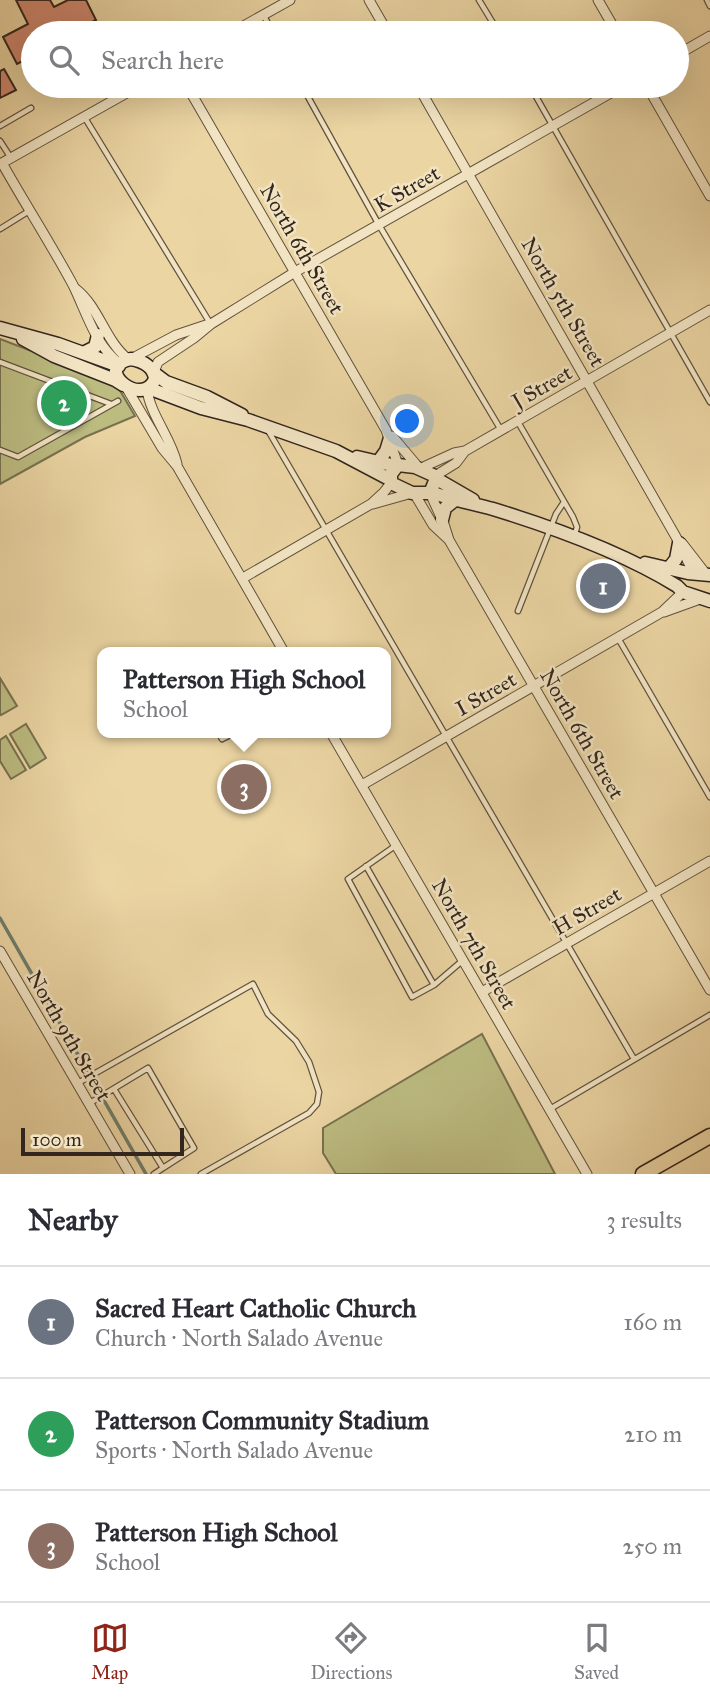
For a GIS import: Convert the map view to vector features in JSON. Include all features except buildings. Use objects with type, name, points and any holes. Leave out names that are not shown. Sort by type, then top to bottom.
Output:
[{"type":"main road","points":[[0,328],[83,353],[146,365],[172,385],[220,403],[248,420]]},
{"type":"main road","points":[[14,333],[43,351],[132,389],[148,388],[201,408],[265,425],[336,452],[413,493],[430,493],[496,510],[627,558],[699,574]]},
{"type":"main road","points":[[83,353],[95,347],[98,335]]},
{"type":"main road","points":[[124,362],[117,378],[124,386]]},
{"type":"main road","points":[[148,388],[154,383],[154,373]]},
{"type":"main road","points":[[378,461],[386,451],[388,434]]},
{"type":"main road","points":[[336,452],[419,469],[496,510]]},
{"type":"main road","points":[[391,481],[397,466]]},
{"type":"main road","points":[[430,493],[435,477]]},
{"type":"main road","points":[[442,520],[445,508],[455,500]]},
{"type":"main road","points":[[669,568],[676,559],[678,540]]},
{"type":"main road","points":[[627,558],[706,602]]},
{"type":"main road","points":[[643,1174],[710,1136]]},
{"type":"street","points":[[253,21],[290,0]]},
{"type":"street","points":[[369,0],[381,21]]},
{"type":"street","points":[[598,0],[610,21]]},
{"type":"street","points":[[689,48],[710,36]]},
{"type":"street","points":[[118,98],[6,161],[29,211],[98,335],[111,356],[124,362]]},
{"type":"street","name":"North 6th Street","points":[[194,98],[388,434],[419,469]]},
{"type":"street","name":"North 5th Street","points":[[425,98],[699,574]]},
{"type":"street","name":"K Street","points":[[154,373],[158,362],[211,324],[295,272],[601,98]]},
{"type":"street","points":[[654,98],[710,195]]},
{"type":"street","points":[[74,288],[88,300],[124,362]]},
{"type":"street","name":"J Street","points":[[435,477],[456,463],[464,452],[710,310]]},
{"type":"street","name":"K Street","points":[[124,362],[176,335],[211,324]]},
{"type":"street","points":[[124,386],[162,448],[177,466],[281,647]]},
{"type":"street","points":[[148,388],[151,404],[173,448],[177,466]]},
{"type":"street","name":"North 6th Street","points":[[388,434],[397,466]]},
{"type":"street","name":"J Street","points":[[419,469],[454,453],[464,452]]},
{"type":"street","points":[[243,578],[371,504],[391,481]]},
{"type":"street","points":[[371,504],[413,493],[433,526],[449,540]]},
{"type":"street","name":"North 6th Street","points":[[430,493],[449,540],[710,990]]},
{"type":"street","points":[[682,591],[682,580],[699,574]]},
{"type":"street","name":"I Street","points":[[362,785],[662,612],[682,591]]},
{"type":"street","name":"I Street","points":[[662,612],[706,602]]},
{"type":"street","name":"North 7th Street","points":[[334,738],[587,1174]]},
{"type":"street","name":"H Street","points":[[482,992],[710,861]]},
{"type":"street","name":"North 9th Street","points":[[0,951],[130,1174]]},
{"type":"lane","points":[[479,0],[492,21]]},
{"type":"lane","points":[[707,0],[710,6]]},
{"type":"lane","points":[[263,15],[266,21]]},
{"type":"lane","points":[[309,98],[379,225],[501,430]]},
{"type":"lane","points":[[537,98],[710,402]]},
{"type":"lane","points":[[0,126],[31,108]]},
{"type":"lane","points":[[84,117],[211,324]]},
{"type":"lane","points":[[0,141],[6,161]]},
{"type":"lane","points":[[0,229],[29,211]]},
{"type":"lane","points":[[0,362],[111,405]]},
{"type":"lane","points":[[0,450],[18,457],[118,401]]},
{"type":"lane","points":[[518,421],[577,527],[573,538]]},
{"type":"lane","points":[[265,425],[634,1059]]},
{"type":"lane","points":[[518,611],[564,502]]},
{"type":"lane","points":[[618,638],[710,797]]},
{"type":"lane","points":[[396,845],[348,879],[412,997],[434,985],[464,960]]},
{"type":"lane","points":[[366,866],[434,985]]},
{"type":"lane","points":[[77,1084],[253,984],[268,1014],[302,1049],[318,1083],[319,1098],[309,1113],[201,1174]]},
{"type":"lane","points":[[550,1109],[710,1015]]},
{"type":"lane","points":[[88,1105],[148,1068],[194,1148],[153,1174]]},
{"type":"lane","points":[[114,1089],[163,1168]]},
{"type":"green space","points":[[0,339],[107,380],[119,389],[135,416],[85,437],[0,484]]},
{"type":"green space","points":[[0,678],[17,706],[1,715],[0,713]]},
{"type":"green space","points":[[26,724],[46,758],[30,768],[10,734]]},
{"type":"green space","points":[[6,736],[26,770],[11,779],[0,761],[0,740]]},
{"type":"green space","points":[[482,1034],[555,1174],[336,1174],[323,1153],[323,1128]]},
{"type":"waterway","points":[[0,918],[146,1174]]},
{"type":"place","name":"Patterson Community Stadium","points":[[64,403]]},
{"type":"place","name":"Sacred Heart Catholic Church","points":[[603,586]]},
{"type":"place","name":"Patterson High School","points":[[244,787]]}]
